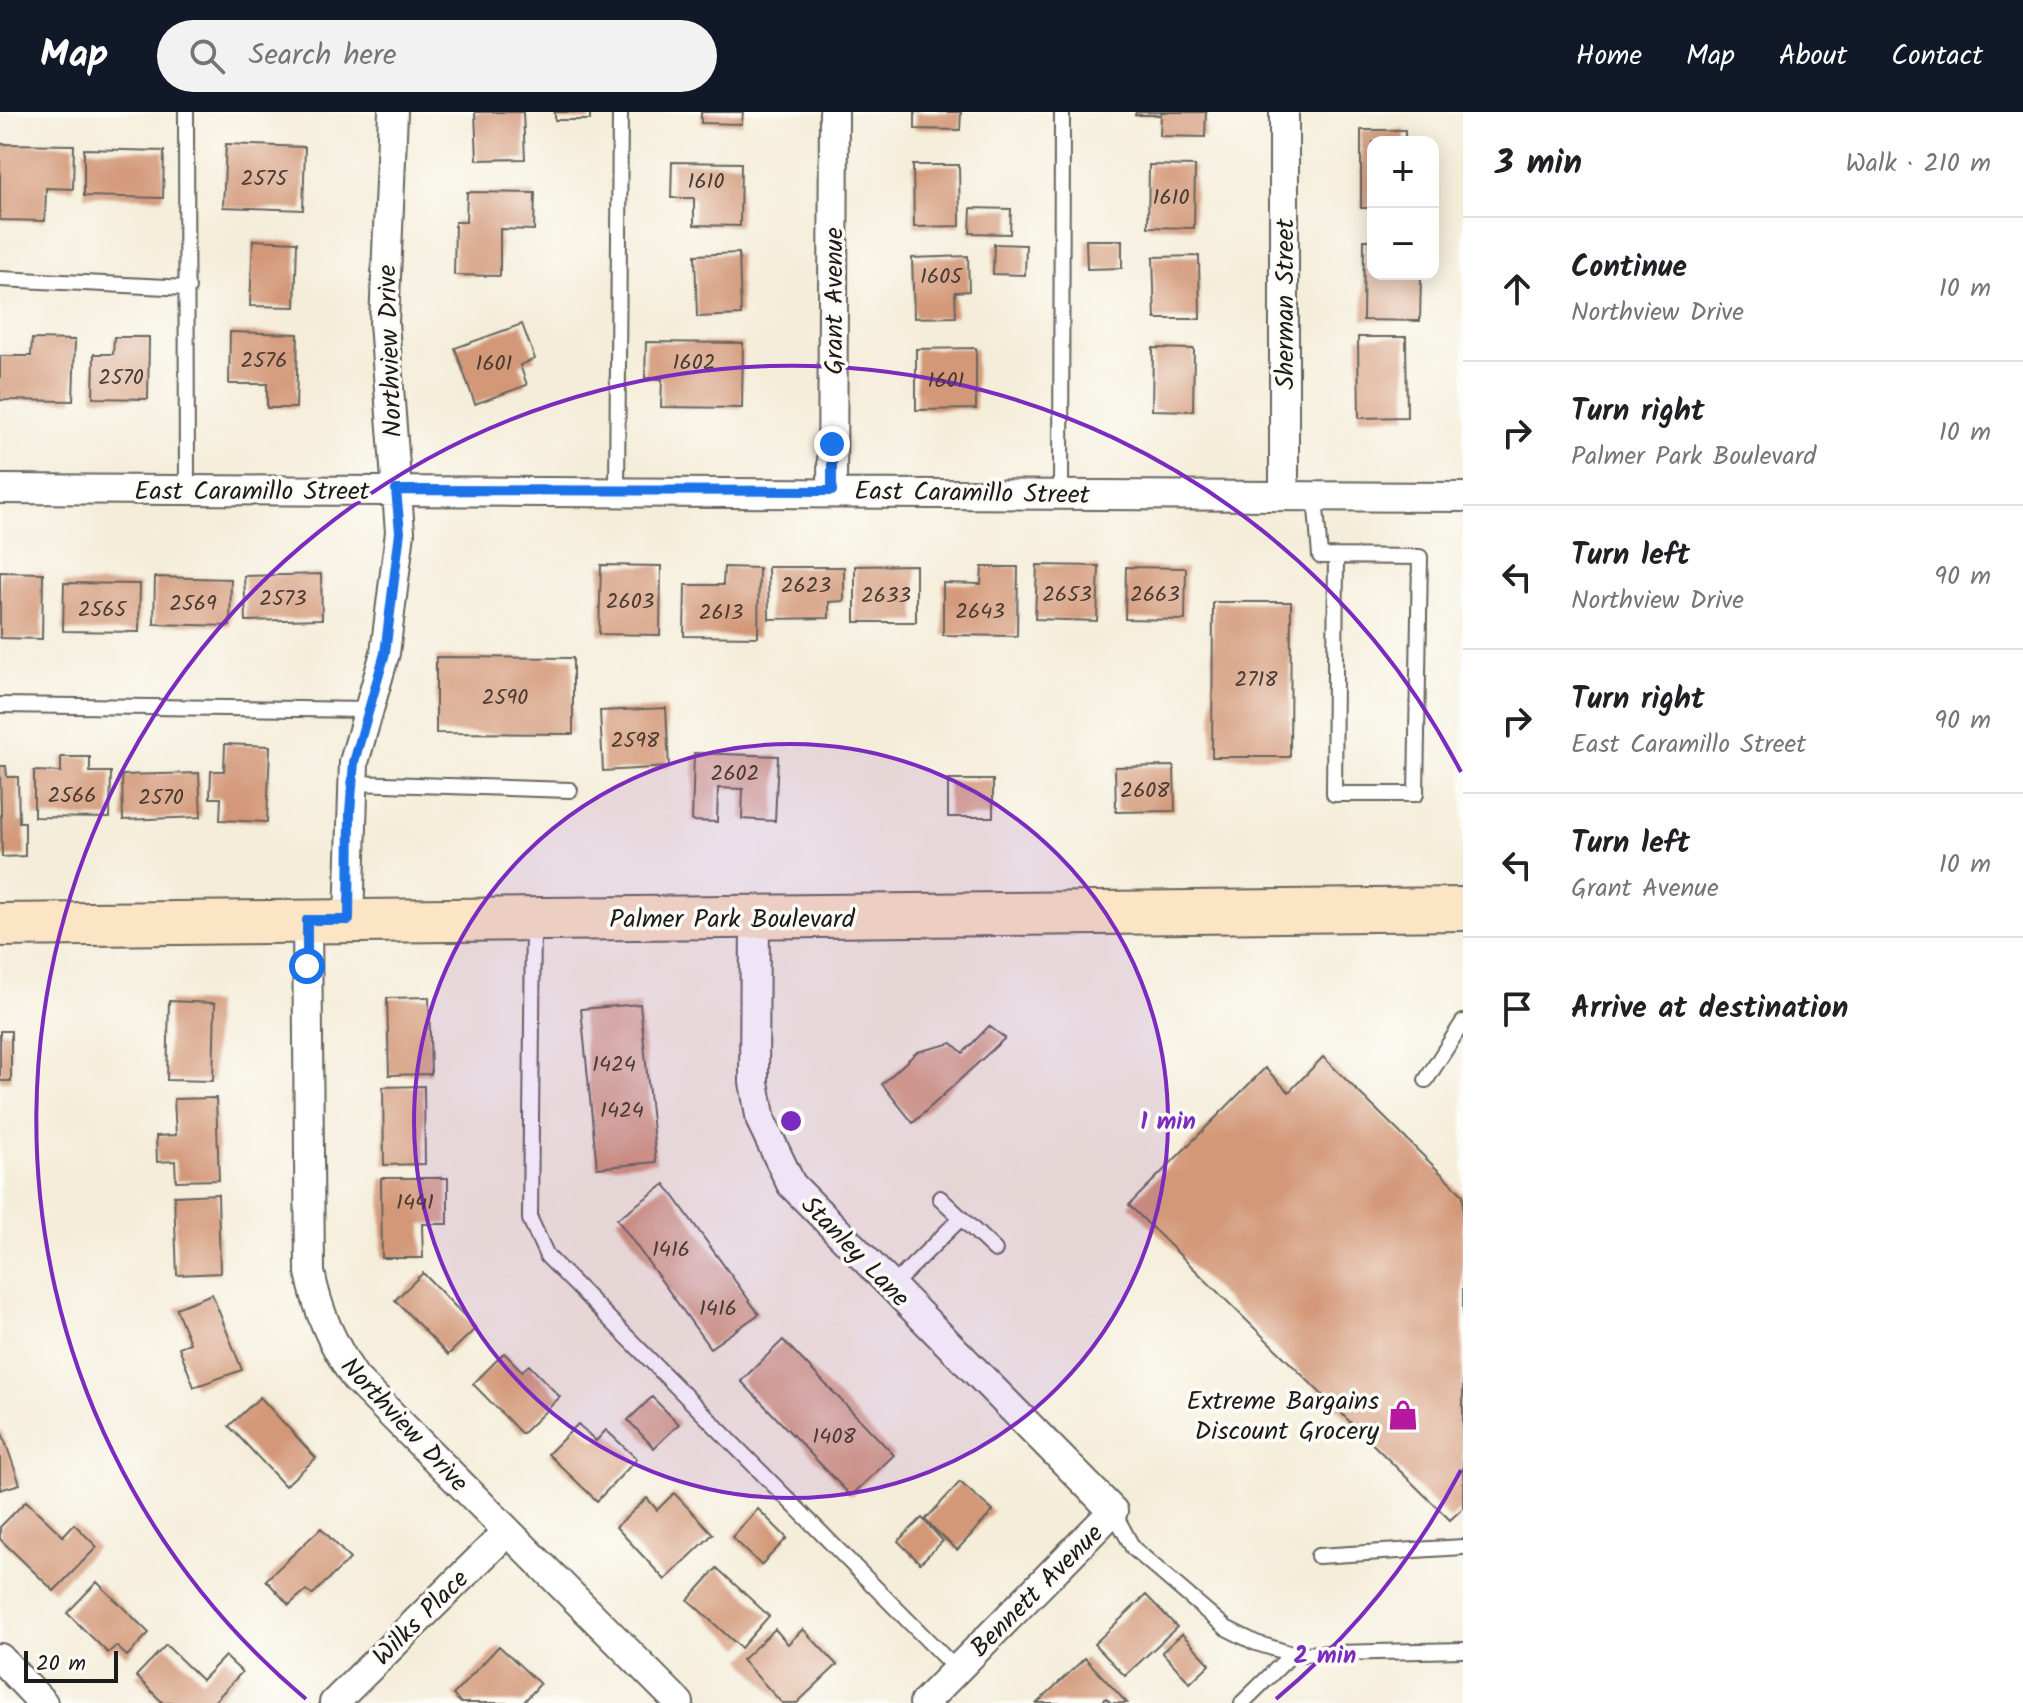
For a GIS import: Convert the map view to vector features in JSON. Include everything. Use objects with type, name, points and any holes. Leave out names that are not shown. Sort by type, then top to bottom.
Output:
[{"type":"main road","name":"Palmer Park Boulevard","points":[[0,925],[1463,909]]},
{"type":"street","name":"Northview Drive","points":[[349,920],[354,762],[385,653],[400,532],[384,323],[393,112]]},
{"type":"street","name":"Grant Avenue","points":[[832,491],[834,112]]},
{"type":"street","name":"Sherman Street","points":[[1284,112],[1284,496]]},
{"type":"street","name":"East Caramillo Street","points":[[0,489],[832,491],[1463,497]]},
{"type":"street","name":"Stanley Lane","points":[[755,918],[753,1047],[761,1121],[791,1184],[1113,1511]]},
{"type":"street","name":"Northview Drive","points":[[307,920],[310,1272],[318,1311],[332,1342],[355,1378],[679,1703]]},
{"type":"street","name":"Bennett Avenue","points":[[924,1703],[1113,1511]]},
{"type":"street","name":"Wilks Place","points":[[334,1703],[507,1532]]},
{"type":"street","points":[[0,1658],[43,1703]]},
{"type":"lane","points":[[186,112],[187,490]]},
{"type":"lane","points":[[617,490],[620,112]]},
{"type":"lane","points":[[1061,494],[1062,112]]},
{"type":"lane","points":[[0,279],[188,288]]},
{"type":"lane","points":[[1315,496],[1320,556],[1336,556],[1420,557],[1416,794],[1334,794],[1336,556]]},
{"type":"lane","points":[[0,705],[369,710]]},
{"type":"lane","points":[[353,783],[570,790]]},
{"type":"lane","points":[[534,919],[530,1219],[537,1239],[547,1256],[957,1670]]},
{"type":"lane","points":[[1426,1080],[1463,1022]]},
{"type":"lane","points":[[940,1198],[995,1250]]},
{"type":"lane","points":[[891,1287],[961,1218]]},
{"type":"lane","points":[[1113,1511],[1133,1548],[1226,1628],[1256,1643],[1292,1654],[1463,1650]]},
{"type":"lane","points":[[1318,1556],[1463,1547]]},
{"type":"lane","points":[[1242,1703],[1292,1654]]},
{"type":"building","points":[[475,112],[523,112],[525,159],[477,160]]},
{"type":"building","points":[[555,112],[590,112],[590,120],[555,120]]},
{"type":"building","points":[[701,112],[743,112],[742,124],[701,123]]},
{"type":"building","points":[[915,112],[961,112],[960,130],[915,129]]},
{"type":"building","points":[[1136,112],[1206,112],[1205,137],[1160,136],[1161,115],[1135,115]]},
{"type":"building","points":[[1361,130],[1405,130],[1405,136],[1367,136],[1367,208],[1361,208]]},
{"type":"building","points":[[0,144],[74,145],[73,189],[46,188],[45,221],[0,220]]},
{"type":"building","points":[[226,144],[305,147],[303,210],[223,207]]},
{"type":"building","points":[[84,149],[164,151],[163,198],[84,196]]},
{"type":"building","points":[[672,162],[741,163],[740,226],[694,225],[694,198],[671,198]]},
{"type":"building","points":[[913,165],[959,165],[960,226],[914,227]]},
{"type":"building","points":[[1149,165],[1195,166],[1194,228],[1148,227]]},
{"type":"building","points":[[467,192],[535,193],[534,230],[500,229],[500,276],[454,275],[455,222],[466,222]]},
{"type":"building","points":[[971,208],[1011,209],[1010,234],[970,233]]},
{"type":"building","points":[[253,240],[297,242],[295,307],[250,306]]},
{"type":"building","points":[[1086,240],[1122,240],[1122,268],[1087,269]]},
{"type":"building","points":[[1364,240],[1367,240],[1367,280],[1421,280],[1420,321],[1363,320]]},
{"type":"building","points":[[994,244],[1026,245],[1025,275],[993,274]]},
{"type":"building","points":[[739,253],[741,315],[697,317],[695,255]]},
{"type":"building","points":[[968,256],[969,291],[955,292],[956,317],[914,318],[912,258]]},
{"type":"building","points":[[1199,256],[1200,319],[1155,319],[1153,257]]},
{"type":"building","points":[[522,324],[535,359],[520,365],[527,385],[475,404],[455,348]]},
{"type":"building","points":[[230,332],[298,334],[296,408],[267,408],[267,384],[229,384]]},
{"type":"building","points":[[114,337],[149,337],[148,399],[93,398],[94,354],[113,354]]},
{"type":"building","points":[[1358,337],[1406,337],[1407,417],[1359,418]]},
{"type":"building","points":[[32,339],[75,340],[73,401],[0,400],[0,356],[31,356]]},
{"type":"building","points":[[646,342],[743,343],[742,408],[661,407],[662,379],[645,378]]},
{"type":"building","points":[[976,348],[976,409],[916,410],[916,349]]},
{"type":"building","points":[[1153,348],[1194,349],[1193,411],[1152,410]]},
{"type":"building","points":[[601,565],[661,566],[660,635],[599,634]]},
{"type":"building","points":[[916,565],[916,622],[855,622],[855,566]]},
{"type":"building","points":[[1037,565],[1099,566],[1097,621],[1035,619]]},
{"type":"building","points":[[724,567],[759,568],[758,637],[684,636],[685,585],[723,585]]},
{"type":"building","points":[[768,567],[844,567],[844,601],[829,602],[829,618],[769,619]]},
{"type":"building","points":[[982,567],[1018,567],[1017,636],[943,635],[943,583],[981,584]]},
{"type":"building","points":[[1126,567],[1186,568],[1185,620],[1125,619]]},
{"type":"building","points":[[0,572],[43,573],[42,639],[0,638]]},
{"type":"building","points":[[321,574],[322,619],[246,621],[244,576]]},
{"type":"building","points":[[155,577],[231,579],[230,626],[154,624]]},
{"type":"building","points":[[64,583],[140,584],[139,632],[63,631]]},
{"type":"building","points":[[1213,602],[1291,602],[1290,757],[1212,757]]},
{"type":"building","points":[[436,657],[573,658],[573,734],[436,733]]},
{"type":"building","points":[[666,708],[669,767],[603,771],[600,711]]},
{"type":"building","points":[[225,744],[270,746],[267,822],[220,820],[221,798],[210,798],[211,771],[224,771]]},
{"type":"building","points":[[694,753],[778,756],[775,821],[742,819],[743,789],[718,788],[717,822],[692,821]]},
{"type":"building","points":[[61,757],[90,757],[90,772],[111,772],[110,818],[34,817],[34,771],[61,772]]},
{"type":"building","points":[[0,766],[6,766],[7,777],[18,777],[19,822],[25,822],[25,856],[2,857]]},
{"type":"building","points":[[1174,766],[1175,811],[1116,812],[1115,767]]},
{"type":"building","points":[[199,773],[201,817],[123,820],[122,775]]},
{"type":"building","points":[[948,780],[993,780],[993,817],[948,817]]},
{"type":"building","points":[[429,997],[431,1074],[389,1075],[387,998]]},
{"type":"building","points":[[169,1001],[215,1003],[213,1081],[167,1080]]},
{"type":"building","points":[[640,1004],[656,1162],[597,1168],[581,1009]]},
{"type":"building","points":[[989,1026],[1005,1038],[913,1123],[882,1084],[917,1052],[952,1043],[963,1053]]},
{"type":"building","points":[[0,1031],[11,1031],[11,1081],[0,1081]]},
{"type":"building","points":[[1323,1057],[1463,1195],[1463,1508],[1450,1520],[1129,1205],[1265,1068],[1289,1092]]},
{"type":"building","points":[[424,1086],[425,1164],[384,1165],[383,1087]]},
{"type":"building","points":[[216,1098],[219,1180],[176,1181],[175,1161],[157,1162],[156,1136],[176,1135],[174,1099]]},
{"type":"building","points":[[381,1178],[448,1178],[448,1224],[422,1224],[423,1258],[382,1258]]},
{"type":"building","points":[[665,1184],[759,1314],[710,1348],[617,1219]]},
{"type":"building","points":[[218,1194],[220,1273],[177,1275],[174,1196]]},
{"type":"building","points":[[423,1273],[476,1328],[448,1355],[395,1300]]},
{"type":"building","points":[[212,1294],[242,1370],[194,1387],[179,1347],[190,1343],[176,1308]]},
{"type":"building","points":[[783,1340],[894,1455],[851,1496],[741,1381]]},
{"type":"building","points":[[504,1353],[522,1371],[529,1365],[560,1397],[522,1434],[473,1384]]},
{"type":"building","points":[[260,1397],[316,1458],[285,1486],[229,1426]]},
{"type":"building","points":[[652,1397],[679,1424],[654,1448],[628,1420]]},
{"type":"building","points":[[578,1424],[596,1441],[606,1430],[637,1459],[597,1501],[548,1454]]},
{"type":"building","points":[[0,1427],[20,1484],[0,1490]]},
{"type":"building","points":[[960,1482],[993,1511],[957,1550],[925,1520]]},
{"type":"building","points":[[674,1493],[713,1534],[665,1580],[616,1527],[647,1498],[657,1510]]},
{"type":"building","points":[[26,1501],[63,1536],[74,1524],[97,1547],[54,1591],[0,1539],[0,1527]]},
{"type":"building","points":[[758,1509],[787,1538],[761,1565],[732,1537]]},
{"type":"building","points":[[922,1518],[943,1541],[920,1563],[898,1541]]},
{"type":"building","points":[[321,1528],[350,1559],[312,1595],[306,1590],[289,1605],[266,1580]]},
{"type":"building","points":[[717,1568],[769,1616],[741,1648],[688,1600]]},
{"type":"building","points":[[97,1582],[149,1633],[127,1656],[116,1646],[108,1653],[67,1613]]},
{"type":"building","points":[[1146,1595],[1177,1627],[1125,1676],[1094,1644]]},
{"type":"building","points":[[775,1629],[788,1644],[803,1629],[837,1665],[797,1703],[782,1703],[742,1660]]},
{"type":"building","points":[[1182,1634],[1210,1664],[1190,1683],[1162,1652]]},
{"type":"building","points":[[166,1645],[202,1680],[225,1656],[242,1672],[213,1703],[163,1703],[136,1676]]},
{"type":"building","points":[[499,1646],[540,1684],[523,1703],[461,1703],[453,1695]]},
{"type":"building","points":[[1085,1658],[1127,1703],[1111,1703],[1106,1698],[1101,1703],[1037,1703]]},
{"type":"place","name":"Extreme Bargains Discount Grocery","points":[[1403,1415]]},
{"type":"route","points":[[307,966],[307,920],[349,920],[350,812],[354,762],[385,653],[392,610],[400,532],[396,490],[832,491],[832,444]]}]
